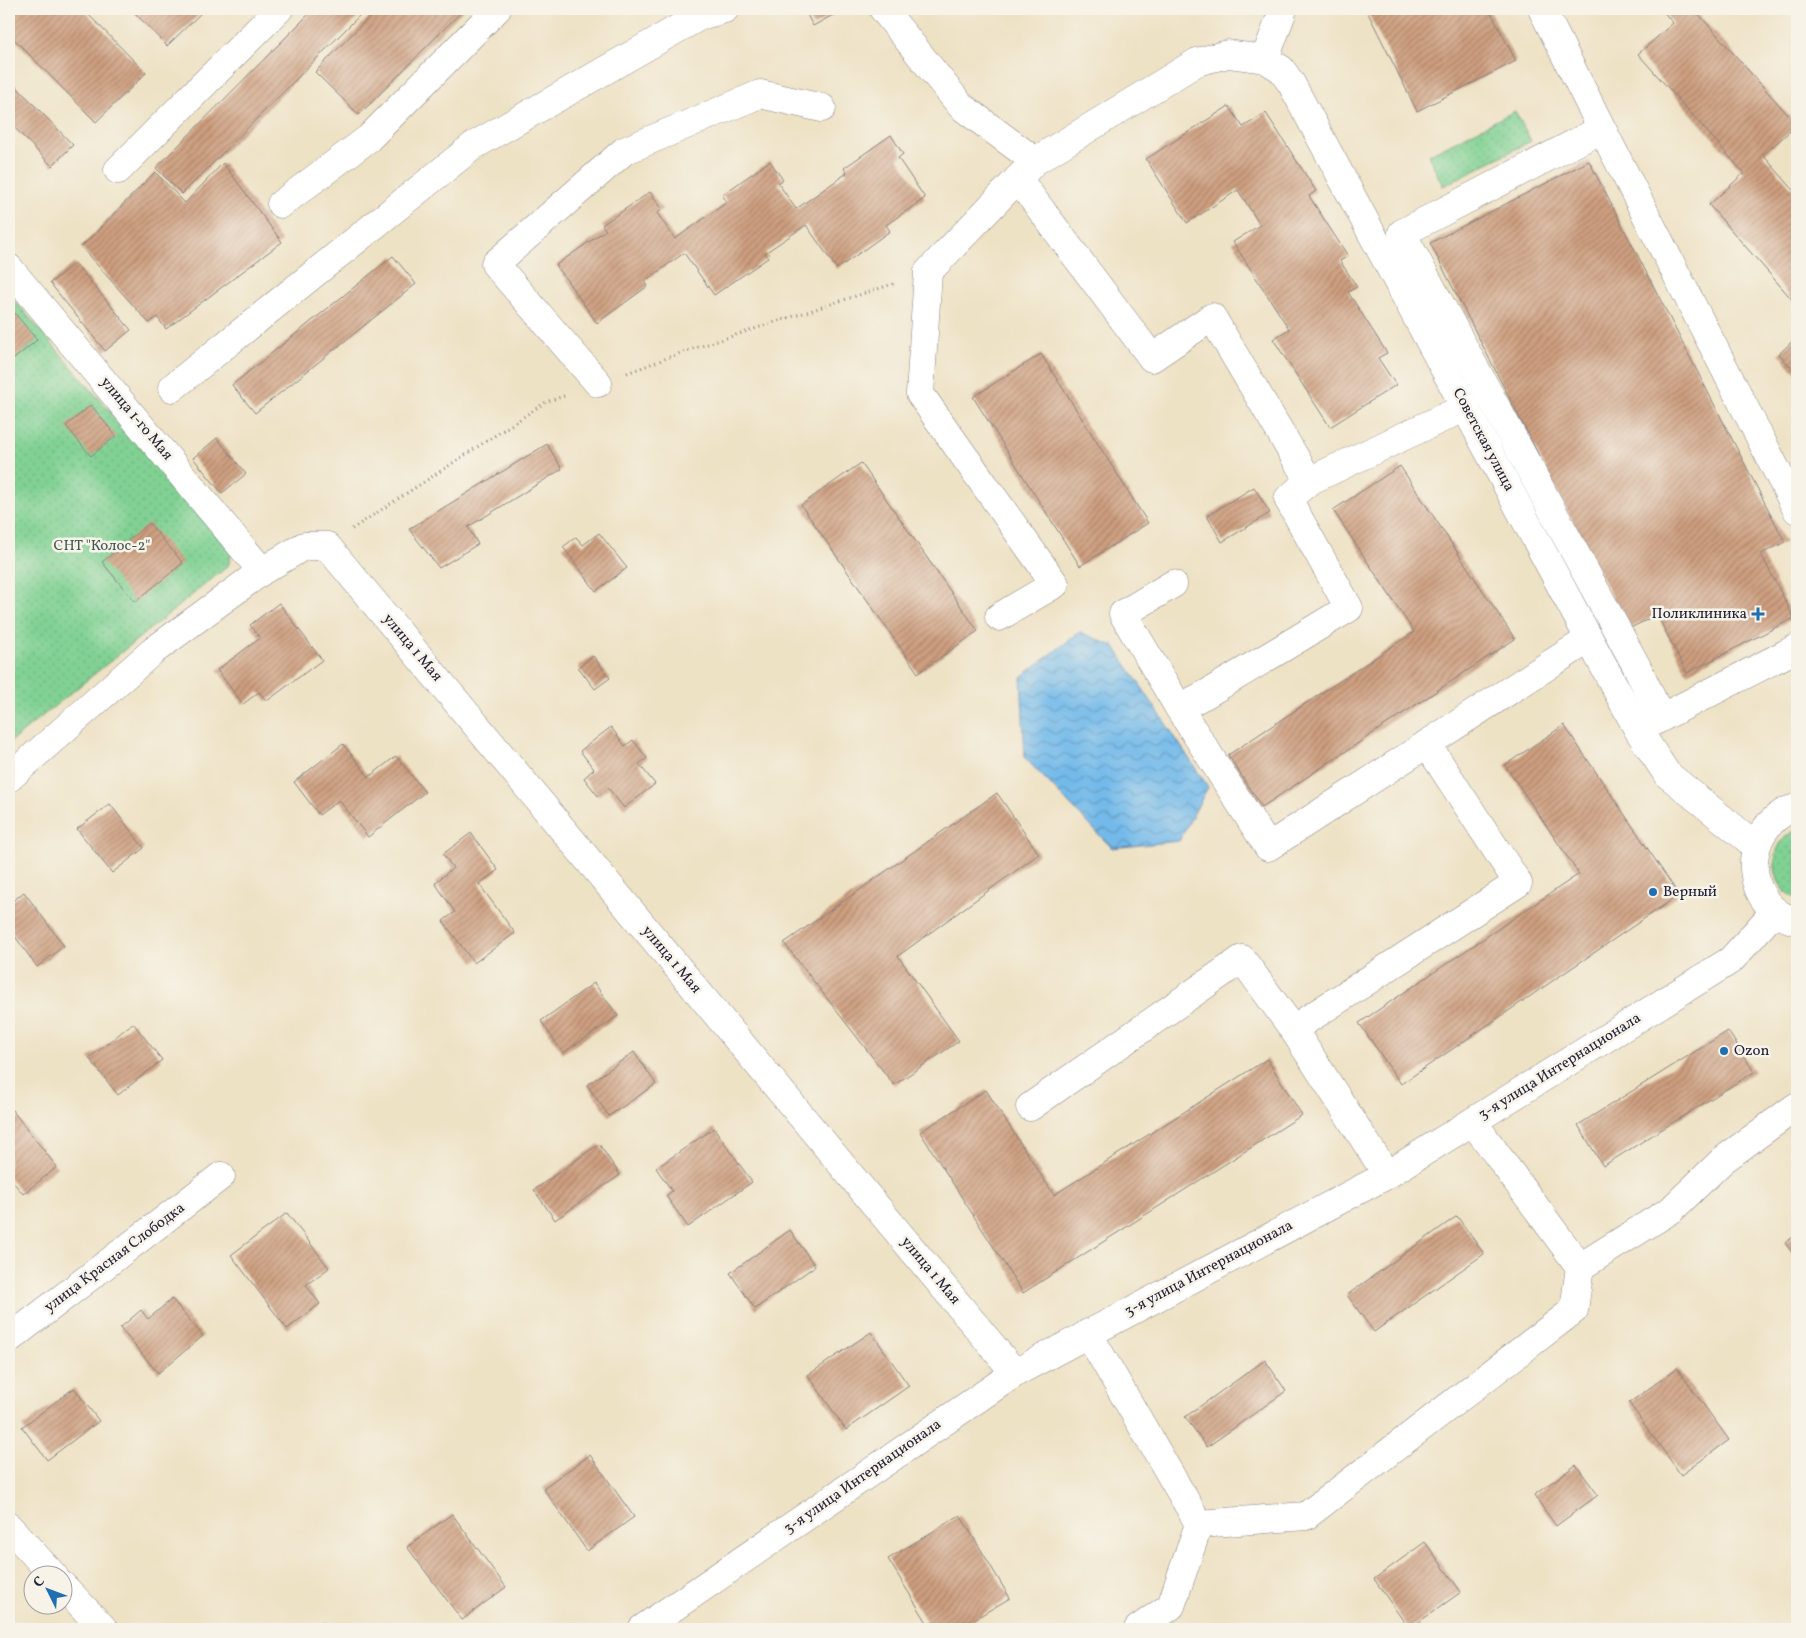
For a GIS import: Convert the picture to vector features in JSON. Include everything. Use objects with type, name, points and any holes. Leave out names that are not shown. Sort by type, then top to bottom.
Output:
[{"type":"street","points":[[118,170],[279,9]]},
{"type":"street","points":[[281,204],[369,138],[497,9]]},
{"type":"street","points":[[172,388],[473,146],[700,16],[725,9]]},
{"type":"street","points":[[883,9],[961,106],[1027,170],[1152,358],[1212,317],[1309,481]]},
{"type":"street","points":[[1542,9],[1797,510]]},
{"type":"street","points":[[999,617],[1055,584],[920,394],[928,272],[1027,170],[1196,62],[1228,54],[1265,59],[1285,10]]},
{"type":"street","name":"Советская улица","points":[[1265,59],[1281,69],[1291,83],[1589,640],[1649,724],[1667,774],[1756,846]]},
{"type":"street","points":[[598,384],[495,264],[624,151],[760,94],[822,108]]},
{"type":"street","points":[[1602,129],[1402,233],[1637,667],[1649,724],[1797,648]]},
{"type":"street","name":"улица 1-го Мая","points":[[9,268],[262,571]]},
{"type":"street","points":[[1179,708],[1216,688],[1349,608],[1288,499],[1309,481],[1466,407]]},
{"type":"street","name":"улица 1 Мая","points":[[262,571],[304,546],[327,546],[1015,1373]]},
{"type":"street","points":[[9,778],[153,651],[262,571]]},
{"type":"street","points":[[1173,584],[1123,614],[1179,708],[1268,847],[1589,640]]},
{"type":"street","points":[[1293,1029],[1518,883],[1427,744]]},
{"type":"street","points":[[1786,916],[1763,897],[1755,881],[1753,863],[1756,846],[1766,827],[1783,813],[1797,808]]},
{"type":"street","name":"3-я улица Интернационала","points":[[642,1629],[1015,1373],[1387,1175],[1731,960],[1786,916]]},
{"type":"street","points":[[1030,1107],[1242,960],[1293,1029],[1387,1175]]},
{"type":"street","points":[[1580,1267],[1672,1210],[1723,1160],[1797,1106]]},
{"type":"street","points":[[1199,1524],[1306,1516],[1574,1310],[1580,1267],[1474,1122]]},
{"type":"street","name":"улица Красная Слободка","points":[[9,1339],[221,1176]]},
{"type":"street","points":[[1088,1333],[1199,1524],[1171,1606],[1138,1629]]},
{"type":"street","points":[[9,1527],[45,1566]]},
{"type":"street","points":[[72,1595],[104,1629]]},
{"type":"green space","points":[[1515,111],[1531,141],[1443,186],[1428,155]]},
{"type":"green space","name":"СНТ \"Колос-2\"","points":[[9,294],[232,553],[228,566],[9,743]]},
{"type":"green space","points":[[1797,830],[1797,899],[1787,893],[1781,885],[1776,875],[1775,864],[1776,853],[1780,843],[1787,835]]},
{"type":"water","points":[[1080,632],[1115,647],[1208,787],[1179,841],[1112,848],[1025,758],[1021,677]]},
{"type":"building","points":[[9,9],[83,9],[146,73],[96,122],[9,34]]},
{"type":"building","points":[[131,9],[205,9],[167,46]]},
{"type":"building","points":[[314,9],[366,9],[182,194],[156,168]]},
{"type":"building","points":[[377,9],[464,9],[359,115],[315,72]]},
{"type":"building","points":[[804,9],[839,9],[840,11],[813,26]]},
{"type":"building","points":[[1366,9],[1489,9],[1516,61],[1417,111]]},
{"type":"building","points":[[1661,9],[1694,9],[1797,125],[1763,155],[1797,194],[1797,305],[1709,205],[1744,173],[1638,54],[1673,23]]},
{"type":"building","points":[[9,79],[73,145],[52,166],[9,122]]},
{"type":"building","points":[[1229,106],[1243,127],[1266,113],[1316,191],[1309,196],[1348,256],[1340,261],[1357,287],[1348,292],[1387,353],[1378,358],[1396,385],[1330,427],[1273,339],[1289,329],[1233,242],[1260,225],[1238,190],[1187,223],[1146,159]]},
{"type":"building","points":[[891,135],[903,154],[898,158],[925,198],[886,225],[890,231],[837,269],[806,225],[765,253],[768,258],[714,295],[684,253],[645,281],[648,286],[597,323],[556,265],[606,230],[602,225],[650,192],[662,209],[657,213],[675,239],[727,202],[722,195],[770,161],[783,180],[778,183],[796,209],[847,173],[844,168]]},
{"type":"building","points":[[1589,161],[1785,542],[1761,554],[1794,618],[1687,673],[1657,615],[1628,629],[1430,243]]},
{"type":"building","points":[[223,163],[282,242],[166,329],[157,317],[149,323],[81,247],[155,172],[185,203]]},
{"type":"building","points":[[393,256],[416,284],[255,413],[232,385]]},
{"type":"building","points":[[75,263],[131,330],[105,351],[50,283]]},
{"type":"building","points":[[13,311],[37,340],[9,363],[9,315]]},
{"type":"building","points":[[1797,337],[1797,374],[1779,354]]},
{"type":"building","points":[[1041,354],[1148,523],[1080,566],[973,397]]},
{"type":"building","points":[[91,405],[116,436],[91,456],[66,426]]},
{"type":"building","points":[[217,438],[246,474],[222,493],[193,458]]},
{"type":"building","points":[[547,444],[562,469],[468,527],[478,544],[439,568],[409,529]]},
{"type":"building","points":[[861,463],[978,631],[918,673],[801,505]]},
{"type":"building","points":[[1400,466],[1515,639],[1262,807],[1228,755],[1414,632],[1333,510]]},
{"type":"building","points":[[1254,487],[1270,513],[1222,542],[1207,516]]},
{"type":"building","points":[[149,523],[183,563],[135,602],[102,562]]},
{"type":"building","points":[[599,533],[627,568],[596,591],[563,547],[576,537],[583,545]]},
{"type":"building","points":[[279,603],[322,660],[267,701],[259,692],[243,704],[217,670],[260,638],[250,625]]},
{"type":"building","points":[[593,656],[610,678],[595,689],[578,667]]},
{"type":"building","points":[[1564,725],[1679,895],[1401,1084],[1359,1023],[1579,874],[1505,765]]},
{"type":"building","points":[[611,727],[625,746],[633,740],[647,758],[639,764],[655,784],[624,808],[608,788],[598,796],[584,778],[594,769],[580,751]]},
{"type":"building","points":[[343,744],[369,777],[396,756],[425,792],[368,837],[339,800],[319,815],[294,782]]},
{"type":"building","points":[[997,793],[1039,854],[898,956],[959,1041],[894,1085],[784,943]]},
{"type":"building","points":[[110,804],[144,848],[112,873],[77,829]]},
{"type":"building","points":[[471,833],[498,870],[479,884],[515,933],[474,963],[443,921],[455,912],[435,883],[453,868],[443,854]]},
{"type":"building","points":[[24,892],[64,946],[37,967],[9,928],[9,904]]},
{"type":"building","points":[[594,983],[618,1016],[563,1053],[541,1021]]},
{"type":"building","points":[[133,1023],[162,1060],[118,1095],[89,1058]]},
{"type":"building","points":[[1728,1031],[1754,1072],[1603,1166],[1578,1125]]},
{"type":"building","points":[[634,1052],[656,1084],[609,1116],[587,1085]]},
{"type":"building","points":[[1267,1059],[1302,1115],[1023,1293],[920,1132],[986,1090],[1054,1195]]},
{"type":"building","points":[[12,1110],[57,1167],[23,1194],[9,1177],[9,1113]]},
{"type":"building","points":[[714,1128],[752,1182],[688,1227],[666,1196],[672,1191],[656,1168]]},
{"type":"building","points":[[599,1144],[620,1175],[555,1220],[534,1190]]},
{"type":"building","points":[[287,1213],[329,1268],[306,1285],[320,1304],[287,1329],[231,1255]]},
{"type":"building","points":[[1457,1216],[1484,1254],[1374,1332],[1347,1295]]},
{"type":"building","points":[[790,1230],[815,1266],[755,1309],[730,1273]]},
{"type":"building","points":[[1797,1234],[1797,1259],[1785,1243]]},
{"type":"building","points":[[172,1299],[203,1336],[158,1373],[120,1328],[141,1310],[148,1319]]},
{"type":"building","points":[[871,1332],[909,1386],[846,1430],[808,1375]]},
{"type":"building","points":[[1265,1360],[1286,1391],[1207,1447],[1185,1417]]},
{"type":"building","points":[[1677,1368],[1729,1440],[1681,1475],[1629,1403]]},
{"type":"building","points":[[74,1388],[99,1421],[47,1460],[22,1427]]},
{"type":"building","points":[[590,1455],[634,1517],[587,1551],[543,1488]]},
{"type":"building","points":[[1576,1465],[1598,1495],[1556,1526],[1534,1495]]},
{"type":"building","points":[[452,1514],[506,1587],[462,1620],[407,1547]]},
{"type":"building","points":[[960,1515],[1010,1598],[958,1629],[931,1629],[888,1559]]},
{"type":"building","points":[[1425,1542],[1461,1592],[1409,1629],[1374,1579]]},
{"type":"building","points":[[326,1623],[332,1629],[318,1629]]},
{"type":"place","name":"Поликлиника","points":[[1758,614]]},
{"type":"place","name":"Верный","points":[[1653,892]]},
{"type":"place","name":"Ozon","points":[[1724,1051]]}]
